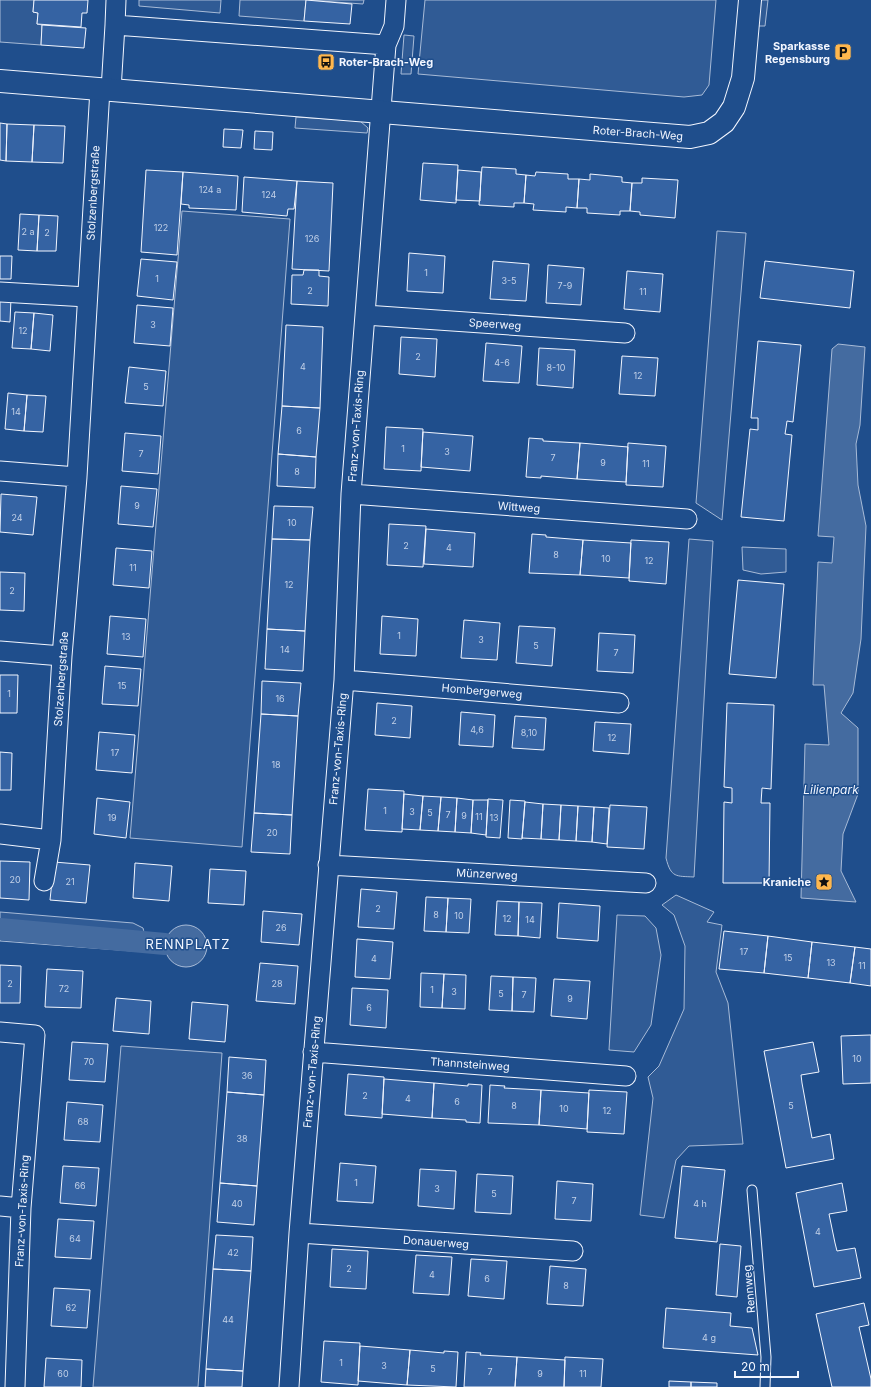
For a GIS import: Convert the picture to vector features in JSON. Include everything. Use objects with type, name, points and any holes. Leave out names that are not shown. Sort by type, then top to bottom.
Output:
[{"type":"street","points":[[105,89],[115,25],[116,0]]},
{"type":"street","points":[[380,111],[386,45],[394,26],[396,0]]},
{"type":"street","name":"Roter-Brach-Weg","points":[[0,81],[690,137],[709,133],[724,122],[734,107],[743,78],[750,0]]},
{"type":"street","points":[[115,25],[386,45]]},
{"type":"street","name":"Stolzenbergstraße","points":[[44,881],[51,840],[62,656],[77,477],[87,297],[105,89]]},
{"type":"street","name":"Franz-von-Taxis-Ring","points":[[289,1387],[313,1052],[344,680],[351,494],[380,111]]},
{"type":"street","points":[[0,292],[87,297]]},
{"type":"street","name":"Speerweg","points":[[365,314],[625,333]]},
{"type":"street","points":[[0,471],[77,477]]},
{"type":"street","name":"Wittweg","points":[[351,494],[687,519]]},
{"type":"street","points":[[0,651],[62,656]]},
{"type":"street","name":"Hombergerweg","points":[[344,680],[619,703]]},
{"type":"street","points":[[0,834],[51,840]]},
{"type":"street","name":"Münzerweg","points":[[328,865],[646,884]]},
{"type":"street","name":"Franz-von-Taxis-Ring","points":[[0,1032],[35,1035],[21,1208],[15,1387]]},
{"type":"street","name":"Thannsteinweg","points":[[313,1052],[626,1076]]},
{"type":"street","points":[[0,1206],[21,1208]]},
{"type":"street","name":"Donauerweg","points":[[299,1233],[573,1251]]},
{"type":"lane","name":"Rennweg","points":[[752,1190],[766,1357],[765,1387]]},
{"type":"shaded area","points":[[0,0],[34,0],[33,12],[38,13],[37,24],[42,25],[41,45],[0,42]]},
{"type":"shaded area","points":[[139,0],[221,0],[220,13],[139,6]]},
{"type":"shaded area","points":[[240,0],[306,0],[304,21],[239,16]]},
{"type":"shaded area","points":[[306,0],[364,0],[363,4]]},
{"type":"shaded area","points":[[425,0],[716,0],[709,85],[702,95],[684,97],[418,74]]},
{"type":"shaded area","points":[[760,0],[768,0],[765,26],[757,26]]},
{"type":"shaded area","points":[[404,35],[414,36],[411,74],[401,74]]},
{"type":"shaded area","points":[[296,117],[360,121],[368,128],[367,133],[295,128]]},
{"type":"shaded area","points":[[182,211],[290,219],[242,847],[130,838]]},
{"type":"shaded area","points":[[717,231],[746,233],[722,520],[696,503]]},
{"type":"shaded area","points":[[689,539],[713,541],[694,877],[679,876],[672,873],[666,858]]},
{"type":"shaded area","points":[[742,547],[786,549],[786,572],[761,574],[743,570]]},
{"type":"shaded area","points":[[676,895],[714,912],[707,922],[722,925],[716,972],[728,1003],[743,1144],[689,1146],[676,1160],[664,1218],[640,1215],[653,1098],[648,1077],[659,1066],[684,1009],[685,946],[674,915],[662,905]]},
{"type":"shaded area","points":[[0,912],[133,923],[143,928],[143,942],[140,950],[132,951],[0,941]]},
{"type":"shaded area","points":[[617,915],[645,916],[656,928],[661,955],[651,1025],[634,1052],[609,1050]]},
{"type":"shaded area","points":[[121,1046],[222,1053],[198,1387],[93,1387]]},
{"type":"water","name":"Lilienpark","points":[[838,344],[865,347],[860,425],[856,444],[858,485],[866,526],[861,639],[853,693],[841,713],[858,728],[858,794],[843,834],[841,871],[856,902],[801,898],[805,744],[829,745],[824,685],[813,685],[818,562],[832,563],[834,537],[818,536],[832,349]]},
{"type":"water","points":[[186,925],[201,931],[207,946],[201,961],[186,967],[171,961],[165,946],[171,931]]},
{"type":"building","points":[[34,0],[88,0],[87,13],[82,13],[81,27],[37,24],[38,13],[33,12]]},
{"type":"building","points":[[306,0],[352,4],[350,24],[304,21]]},
{"type":"building","points":[[42,25],[86,28],[84,48],[41,45]]},
{"type":"building","points":[[0,123],[7,124],[6,161],[0,160]]},
{"type":"building","points":[[7,124],[34,125],[32,162],[6,161]]},
{"type":"building","points":[[34,125],[65,126],[63,163],[32,162]]},
{"type":"building","points":[[224,129],[243,130],[241,148],[223,147]]},
{"type":"building","points":[[255,131],[273,132],[272,150],[254,149]]},
{"type":"building","points":[[423,163],[458,165],[456,203],[420,200]]},
{"type":"building","points":[[482,167],[516,169],[516,174],[526,175],[524,203],[514,203],[514,207],[479,205]]},
{"type":"building","points":[[146,170],[183,172],[177,255],[141,252]]},
{"type":"building","points":[[458,170],[481,172],[480,201],[456,200]]},
{"type":"building","points":[[183,172],[238,176],[236,210],[189,208],[189,205],[181,204]]},
{"type":"building","points":[[536,172],[568,174],[568,179],[579,179],[577,208],[566,207],[566,212],[533,210],[534,204],[524,203],[526,175],[535,176]]},
{"type":"building","points":[[590,174],[622,177],[622,182],[632,183],[630,211],[620,211],[620,215],[587,213],[587,208],[577,208],[579,179],[590,180]]},
{"type":"building","points":[[244,177],[297,181],[294,209],[288,209],[287,216],[242,212]]},
{"type":"building","points":[[642,178],[678,180],[675,218],[640,215],[640,212],[630,211],[632,183],[642,183]]},
{"type":"building","points":[[297,181],[333,183],[329,271],[292,269]]},
{"type":"building","points":[[20,214],[39,215],[37,251],[18,250]]},
{"type":"building","points":[[39,215],[58,216],[56,251],[37,251]]},
{"type":"building","points":[[409,253],[445,256],[443,293],[407,291]]},
{"type":"building","points":[[0,256],[12,256],[11,279],[0,279]]},
{"type":"building","points":[[141,259],[177,262],[173,300],[137,296]]},
{"type":"building","points":[[493,261],[529,264],[526,301],[490,299]]},
{"type":"building","points":[[765,261],[854,271],[850,308],[760,298]]},
{"type":"building","points":[[548,265],[584,268],[581,305],[546,303]]},
{"type":"building","points":[[304,270],[319,270],[319,276],[329,277],[328,306],[291,304],[292,275],[303,275]]},
{"type":"building","points":[[627,271],[663,274],[660,312],[624,309]]},
{"type":"building","points":[[0,297],[11,298],[10,322],[0,321]]},
{"type":"building","points":[[137,305],[173,308],[170,346],[134,343]]},
{"type":"building","points":[[15,312],[34,313],[31,349],[12,348]]},
{"type":"building","points":[[34,313],[53,315],[50,351],[31,349]]},
{"type":"building","points":[[286,325],[323,327],[320,408],[282,406]]},
{"type":"building","points":[[401,337],[437,339],[435,377],[399,374]]},
{"type":"building","points":[[758,341],[801,345],[793,422],[787,421],[785,434],[792,435],[784,521],[741,517],[750,429],[758,430],[758,418],[751,418]]},
{"type":"building","points":[[486,343],[522,346],[519,383],[483,381]]},
{"type":"building","points":[[539,348],[575,350],[573,388],[537,385]]},
{"type":"building","points":[[622,356],[658,358],[655,396],[619,394]]},
{"type":"building","points":[[129,367],[166,371],[163,406],[125,403]]},
{"type":"building","points":[[8,393],[27,395],[24,431],[5,429]]},
{"type":"building","points":[[27,395],[46,396],[43,432],[24,431]]},
{"type":"building","points":[[282,406],[320,408],[316,457],[278,454]]},
{"type":"building","points":[[386,427],[423,429],[421,471],[384,469]]},
{"type":"building","points":[[423,432],[473,436],[470,471],[421,467]]},
{"type":"building","points":[[125,433],[161,436],[158,474],[122,471]]},
{"type":"building","points":[[529,438],[543,439],[543,441],[580,443],[577,479],[541,476],[541,478],[526,477]]},
{"type":"building","points":[[580,443],[628,447],[626,482],[577,479]]},
{"type":"building","points":[[628,443],[666,446],[663,487],[626,485]]},
{"type":"building","points":[[278,454],[316,457],[315,488],[277,486]]},
{"type":"building","points":[[121,486],[157,489],[153,527],[118,524]]},
{"type":"building","points":[[1,494],[37,497],[33,535],[0,532]]},
{"type":"building","points":[[274,506],[313,507],[310,540],[272,539]]},
{"type":"building","points":[[389,524],[426,526],[423,567],[387,565]]},
{"type":"building","points":[[426,529],[475,533],[473,567],[424,564]]},
{"type":"building","points":[[532,534],[546,535],[546,537],[583,540],[580,575],[529,573]]},
{"type":"building","points":[[272,539],[310,540],[305,631],[267,629]]},
{"type":"building","points":[[583,540],[631,543],[629,578],[580,575]]},
{"type":"building","points":[[631,540],[669,542],[666,584],[629,581]]},
{"type":"building","points":[[116,548],[152,551],[149,588],[113,585]]},
{"type":"building","points":[[0,572],[25,573],[24,611],[0,610]]},
{"type":"building","points":[[738,580],[784,584],[776,678],[729,674]]},
{"type":"building","points":[[110,616],[146,619],[143,657],[107,654]]},
{"type":"building","points":[[382,616],[418,619],[416,656],[380,654]]},
{"type":"building","points":[[464,620],[500,623],[497,660],[461,658]]},
{"type":"building","points":[[519,626],[555,628],[552,666],[516,663]]},
{"type":"building","points":[[267,629],[305,631],[303,671],[265,669]]},
{"type":"building","points":[[599,633],[635,635],[633,673],[597,671]]},
{"type":"building","points":[[105,666],[141,669],[138,706],[102,704]]},
{"type":"building","points":[[0,675],[18,675],[17,713],[0,713]]},
{"type":"building","points":[[262,681],[301,683],[298,716],[261,714]]},
{"type":"building","points":[[377,703],[412,706],[410,738],[375,735]]},
{"type":"building","points":[[727,703],[774,705],[771,789],[762,788],[761,803],[770,803],[769,883],[723,883],[724,802],[732,803],[732,788],[724,787]]},
{"type":"building","points":[[461,712],[495,715],[493,747],[459,745]]},
{"type":"building","points":[[261,714],[298,716],[292,815],[254,813]]},
{"type":"building","points":[[515,716],[546,718],[544,750],[512,748]]},
{"type":"building","points":[[595,722],[631,724],[629,754],[593,751]]},
{"type":"building","points":[[99,732],[135,735],[132,773],[96,770]]},
{"type":"building","points":[[0,752],[12,753],[11,790],[0,790]]},
{"type":"building","points":[[368,789],[404,791],[402,832],[365,830]]},
{"type":"building","points":[[404,794],[423,796],[420,830],[402,829]]},
{"type":"building","points":[[423,796],[441,797],[438,831],[420,830]]},
{"type":"building","points":[[441,797],[457,798],[455,832],[438,831]]},
{"type":"building","points":[[97,798],[130,802],[126,838],[94,834]]},
{"type":"building","points":[[457,798],[473,800],[471,833],[455,832]]},
{"type":"building","points":[[488,799],[503,800],[500,838],[486,837]]},
{"type":"building","points":[[473,800],[488,800],[486,835],[471,833]]},
{"type":"building","points":[[510,800],[525,801],[522,839],[508,838]]},
{"type":"building","points":[[525,802],[543,804],[541,839],[522,838]]},
{"type":"building","points":[[543,804],[561,805],[559,840],[541,839]]},
{"type":"building","points":[[561,805],[578,806],[576,841],[559,840]]},
{"type":"building","points":[[610,805],[647,807],[644,849],[607,847]]},
{"type":"building","points":[[578,806],[594,807],[592,842],[576,841]]},
{"type":"building","points":[[594,807],[609,808],[607,844],[592,842]]},
{"type":"building","points":[[254,813],[292,815],[290,854],[251,852]]},
{"type":"building","points":[[0,861],[30,862],[29,900],[0,898]]},
{"type":"building","points":[[54,862],[90,865],[86,903],[50,900]]},
{"type":"building","points":[[135,863],[172,866],[169,901],[133,898]]},
{"type":"building","points":[[210,869],[246,871],[244,905],[208,903]]},
{"type":"building","points":[[361,889],[397,892],[394,929],[358,927]]},
{"type":"building","points":[[426,897],[448,898],[446,932],[424,931]]},
{"type":"building","points":[[448,898],[471,899],[469,933],[446,932]]},
{"type":"building","points":[[497,901],[519,902],[518,936],[495,935]]},
{"type":"building","points":[[519,902],[542,903],[540,938],[518,936]]},
{"type":"building","points":[[559,903],[600,906],[598,941],[557,938]]},
{"type":"building","points":[[263,911],[302,914],[299,945],[261,942]]},
{"type":"building","points":[[724,931],[768,936],[764,973],[719,969]]},
{"type":"building","points":[[768,936],[812,942],[808,978],[764,973]]},
{"type":"building","points":[[357,939],[393,942],[390,979],[355,977]]},
{"type":"building","points":[[812,942],[855,947],[850,983],[808,978]]},
{"type":"building","points":[[855,947],[871,949],[871,986],[850,983]]},
{"type":"building","points":[[260,963],[298,966],[295,1004],[256,1001]]},
{"type":"building","points":[[0,965],[21,966],[20,1003],[0,1003]]},
{"type":"building","points":[[47,969],[83,971],[81,1008],[45,1007]]},
{"type":"building","points":[[421,973],[444,974],[442,1008],[420,1007]]},
{"type":"building","points":[[444,974],[466,975],[465,1009],[442,1008]]},
{"type":"building","points":[[491,976],[513,977],[512,1011],[489,1010]]},
{"type":"building","points":[[513,977],[536,978],[534,1012],[512,1011]]},
{"type":"building","points":[[554,979],[590,981],[587,1019],[551,1016]]},
{"type":"building","points":[[352,988],[388,990],[386,1028],[350,1025]]},
{"type":"building","points":[[116,998],[151,1001],[149,1034],[113,1031]]},
{"type":"building","points":[[192,1002],[228,1005],[225,1042],[189,1039]]},
{"type":"building","points":[[871,1035],[871,1083],[843,1084],[841,1036]]},
{"type":"building","points":[[72,1042],[108,1044],[105,1082],[69,1080]]},
{"type":"building","points":[[813,1042],[819,1072],[801,1075],[802,1083],[812,1138],[830,1134],[834,1159],[786,1168],[764,1051]]},
{"type":"building","points":[[229,1057],[266,1060],[264,1095],[227,1092]]},
{"type":"building","points":[[348,1074],[384,1077],[382,1118],[345,1115]]},
{"type":"building","points":[[384,1079],[434,1083],[432,1118],[382,1114]]},
{"type":"building","points":[[434,1083],[468,1086],[468,1084],[482,1085],[480,1123],[466,1122],[466,1120],[432,1118]]},
{"type":"building","points":[[490,1085],[505,1086],[504,1088],[541,1090],[539,1125],[488,1123]]},
{"type":"building","points":[[541,1090],[589,1093],[587,1129],[539,1125]]},
{"type":"building","points":[[589,1090],[627,1092],[624,1134],[587,1132]]},
{"type":"building","points":[[227,1092],[264,1095],[257,1186],[220,1183]]},
{"type":"building","points":[[67,1102],[103,1105],[100,1142],[64,1140]]},
{"type":"building","points":[[340,1163],[376,1166],[373,1203],[337,1201]]},
{"type":"building","points":[[63,1166],[99,1168],[96,1206],[60,1203]]},
{"type":"building","points":[[682,1166],[725,1170],[717,1242],[675,1238]]},
{"type":"building","points":[[420,1169],[456,1171],[454,1209],[418,1206]]},
{"type":"building","points":[[477,1174],[513,1176],[511,1214],[475,1212]]},
{"type":"building","points":[[557,1181],[593,1184],[591,1221],[555,1219]]},
{"type":"building","points":[[220,1183],[257,1186],[254,1225],[217,1222]]},
{"type":"building","points":[[842,1183],[847,1211],[829,1214],[837,1251],[855,1248],[861,1278],[814,1287],[796,1193]]},
{"type":"building","points":[[58,1219],[94,1221],[91,1259],[55,1257]]},
{"type":"building","points":[[216,1235],[253,1237],[251,1271],[213,1269]]},
{"type":"building","points":[[720,1244],[741,1246],[737,1297],[716,1295]]},
{"type":"building","points":[[332,1249],[368,1251],[366,1289],[330,1287]]},
{"type":"building","points":[[416,1255],[452,1257],[449,1295],[413,1293]]},
{"type":"building","points":[[471,1259],[507,1261],[504,1299],[468,1296]]},
{"type":"building","points":[[550,1266],[586,1269],[583,1306],[547,1304]]},
{"type":"building","points":[[213,1269],[251,1271],[243,1371],[206,1369]]},
{"type":"building","points":[[54,1288],[90,1290],[87,1328],[51,1326]]},
{"type":"building","points":[[864,1303],[869,1325],[859,1327],[871,1379],[871,1387],[832,1387],[816,1314]]},
{"type":"building","points":[[666,1308],[731,1313],[730,1326],[752,1328],[758,1355],[663,1348]]},
{"type":"building","points":[[324,1341],[360,1343],[358,1385],[321,1382]]},
{"type":"building","points":[[360,1346],[410,1350],[407,1385],[358,1381]]},
{"type":"building","points":[[410,1350],[444,1353],[444,1351],[458,1352],[456,1387],[407,1385]]},
{"type":"building","points":[[466,1352],[481,1353],[480,1355],[517,1357],[515,1387],[464,1387]]},
{"type":"building","points":[[517,1357],[565,1360],[564,1387],[515,1387]]},
{"type":"building","points":[[565,1357],[603,1359],[601,1387],[564,1387]]},
{"type":"building","points":[[46,1358],[82,1360],[81,1387],[44,1387]]},
{"type":"building","points":[[206,1369],[243,1371],[242,1387],[205,1387]]},
{"type":"building","points":[[669,1381],[691,1382],[691,1387],[669,1387]]},
{"type":"building","points":[[691,1382],[717,1383],[717,1387],[691,1387]]},
{"type":"waterway","points":[[0,929],[165,944]]},
{"type":"place","name":"Sparkasse Regensburg","points":[[843,52]]},
{"type":"place","name":"Roter-Brach-Weg","points":[[326,62]]},
{"type":"place","name":"Kraniche","points":[[824,882]]},
{"type":"district","name":"RENNPLATZ","points":[[188,944]]}]
